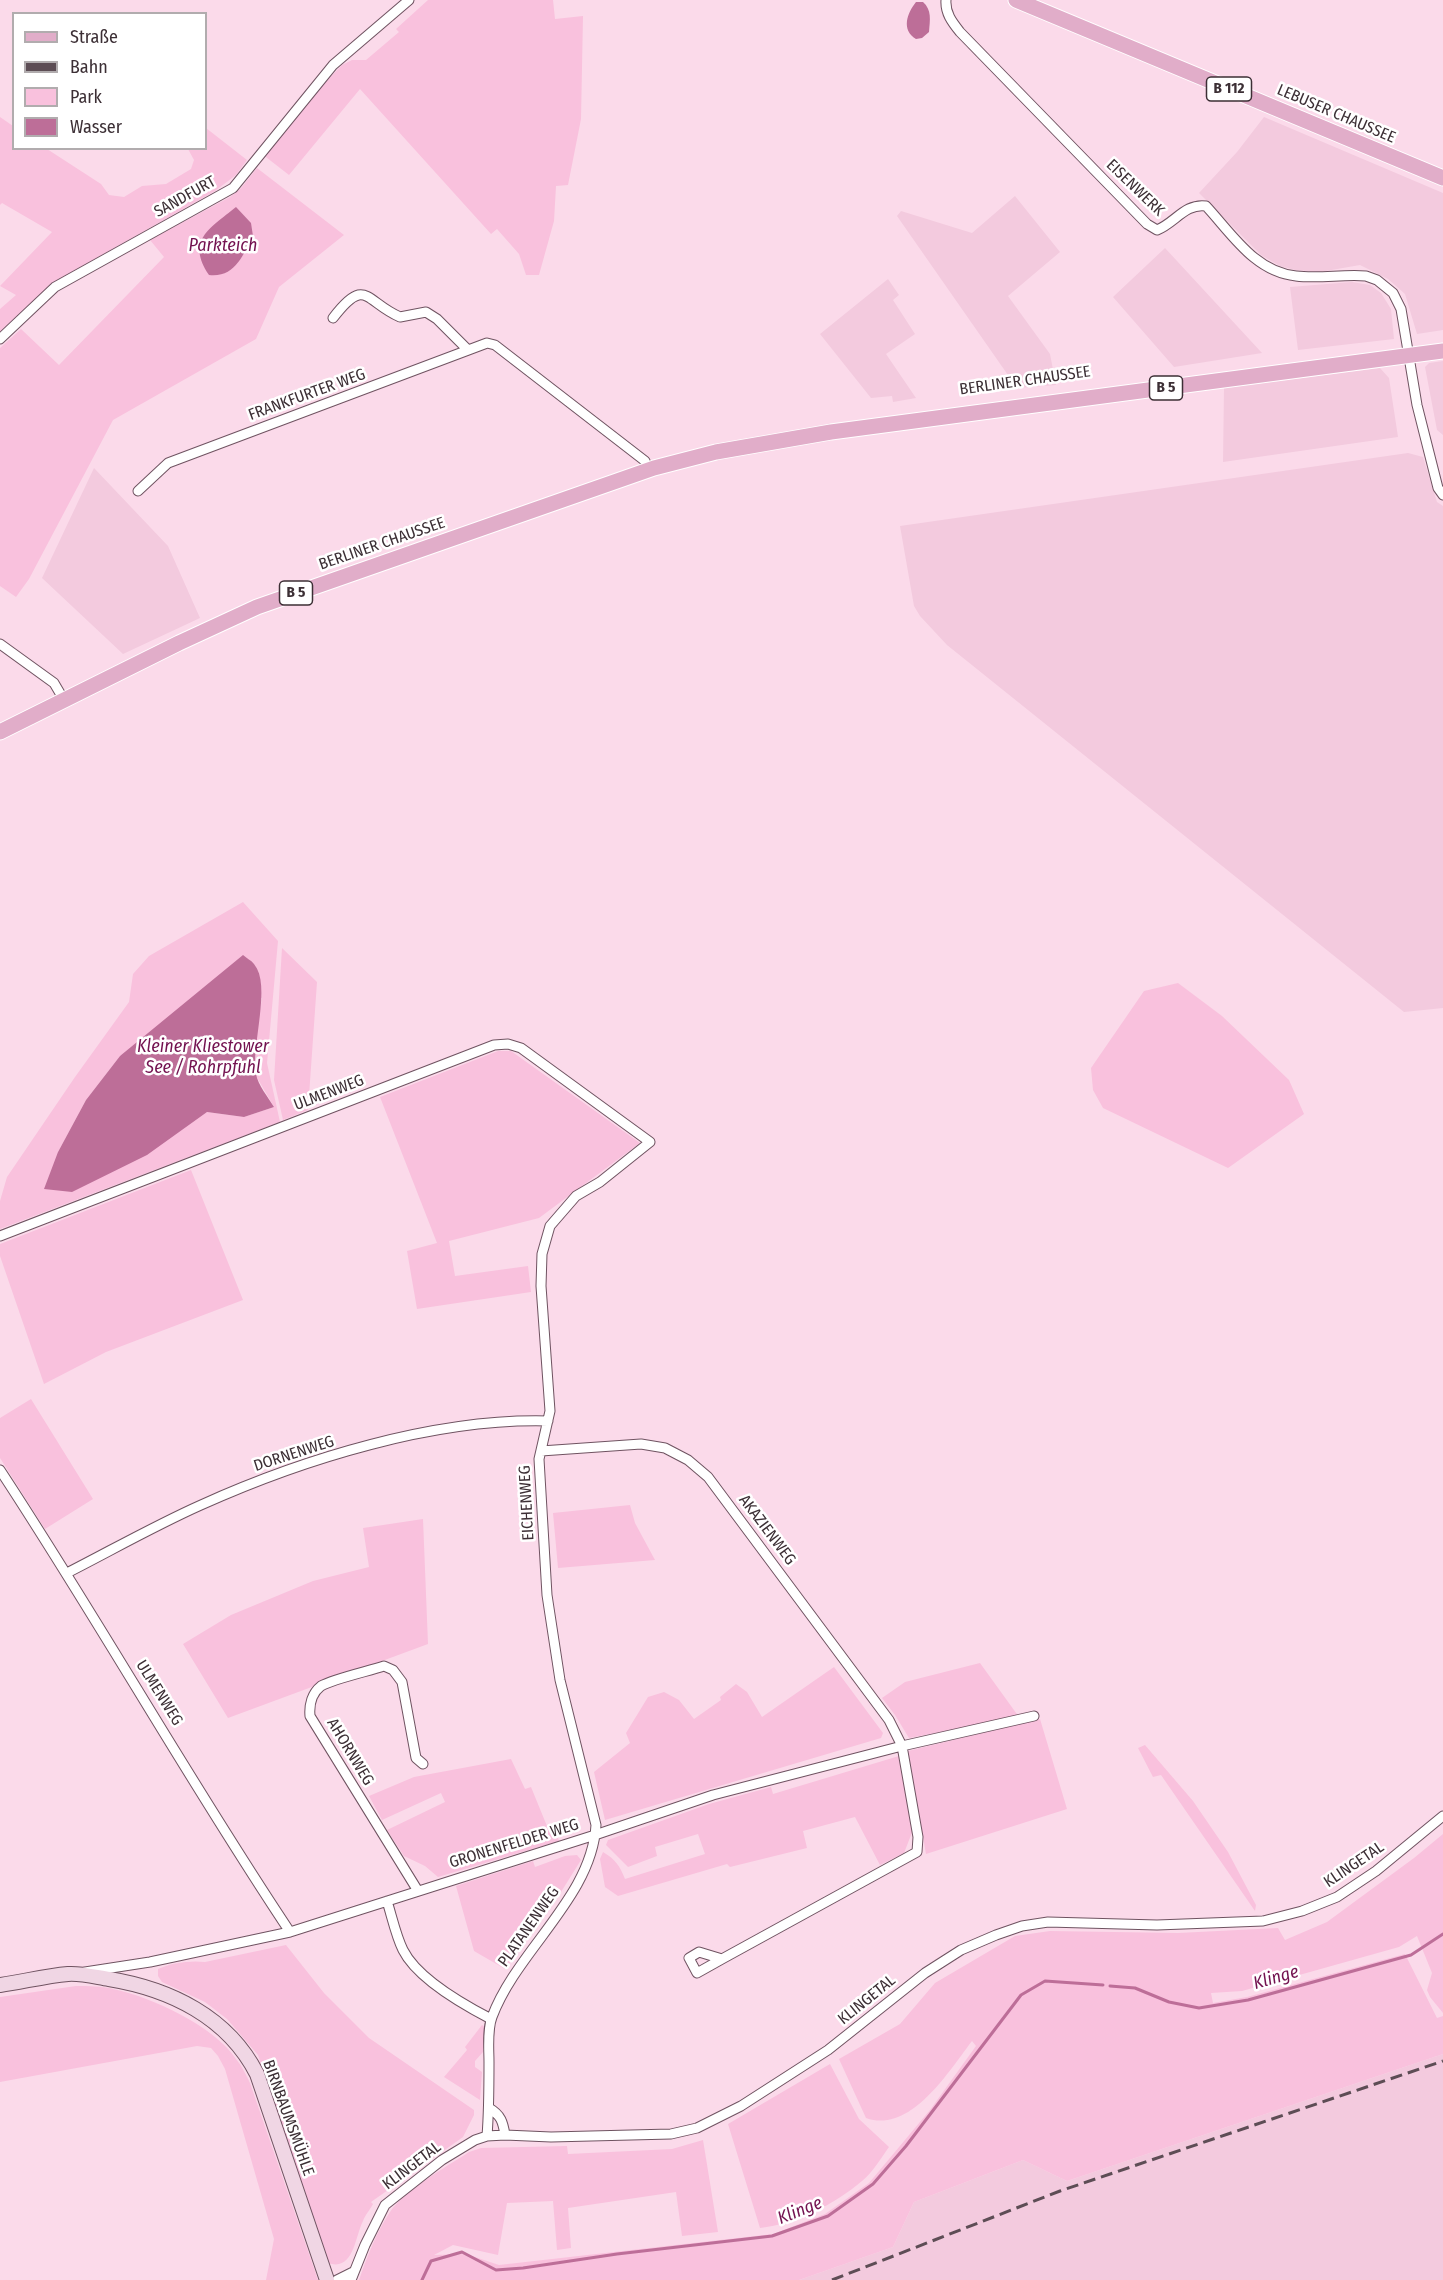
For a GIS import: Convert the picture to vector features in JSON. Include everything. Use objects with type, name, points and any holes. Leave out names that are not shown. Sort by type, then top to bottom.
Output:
[{"type":"main road","name":"LEBUSER CHAUSSEE","points":[[1016,0],[1443,178]]},
{"type":"main road","name":"BERLINER CHAUSSEE","points":[[1407,352],[1443,342]]},
{"type":"main road","name":"BERLINER CHAUSSEE","points":[[0,732],[178,643],[256,607],[649,466],[831,432],[1407,352],[1443,351]]},
{"type":"main road","name":"GRONENFELDER WEG","points":[[0,1985],[70,1974]]},
{"type":"main road","name":"BIRNBAUMSMÜHLE","points":[[70,1974],[122,1981],[172,1996],[194,2007],[233,2039],[249,2059],[260,2082],[327,2280]]},
{"type":"street","name":"SANDFURT","points":[[0,339],[55,287],[233,188],[333,64],[409,0]]},
{"type":"street","name":"EISENWERK","points":[[946,0],[945,8],[951,22],[1147,224],[1157,230],[1167,226],[1187,208],[1197,205],[1206,206],[1253,257],[1268,269],[1295,276],[1356,275],[1377,280],[1393,293],[1401,309],[1407,352]]},
{"type":"street","points":[[333,318],[346,301],[365,295],[400,317],[426,312],[437,319],[468,350]]},
{"type":"street","name":"FRANKFURTER WEG","points":[[138,491],[168,463],[487,343],[495,345],[649,466]]},
{"type":"street","points":[[1407,352],[1417,405],[1438,488],[1443,495]]},
{"type":"street","points":[[0,644],[56,685],[64,700]]},
{"type":"street","name":"ULMENWEG","points":[[0,1236],[494,1045],[508,1044],[521,1048],[650,1142]]},
{"type":"street","name":"EICHENWEG","points":[[595,1835],[596,1825],[560,1680],[547,1595],[539,1459],[550,1411],[541,1286],[542,1254],[550,1226],[576,1196],[600,1182],[650,1142]]},
{"type":"street","name":"DORNENWEG","points":[[67,1573],[203,1504],[324,1459],[411,1436],[450,1429],[548,1421]]},
{"type":"street","name":"AKAZIENWEG","points":[[541,1451],[641,1444],[666,1448],[688,1460],[708,1477],[760,1545],[889,1720],[902,1746]]},
{"type":"street","name":"ULMENWEG","points":[[0,1470],[291,1932]]},
{"type":"street","name":"AHORNWEG","points":[[418,1891],[310,1716],[309,1707],[312,1698],[321,1687],[384,1665],[393,1670],[402,1682],[416,1758],[423,1764]]},
{"type":"street","name":"GRONENFELDER WEG","points":[[70,1974],[150,1962],[291,1932],[713,1795],[902,1746],[1034,1716]]},
{"type":"street","points":[[722,1959],[917,1852],[918,1837],[902,1746]]},
{"type":"street","name":"KLINGETAL","points":[[337,2280],[352,2276],[385,2205],[442,2160],[475,2140],[487,2136],[505,2135],[551,2137],[682,2133],[697,2128],[741,2106],[828,2050],[925,1973],[961,1950],[996,1935],[1022,1926],[1048,1923],[1157,1925],[1251,1922],[1302,1911],[1337,1897],[1377,1871],[1443,1816]]},
{"type":"street","name":"PLATANENWEG","points":[[487,2136],[491,2019],[515,1970],[558,1913],[584,1872],[592,1853],[595,1835]]},
{"type":"street","points":[[387,1901],[402,1949],[412,1963],[434,1982],[491,2019]]},
{"type":"street","points":[[489,2108],[499,2114],[504,2124],[505,2135]]},
{"type":"shaded area","points":[[1264,117],[1443,193],[1443,330],[1417,334],[1405,294],[1388,279],[1360,265],[1320,272],[1280,266],[1261,255],[1199,193],[1237,152]]},
{"type":"shaded area","points":[[1015,196],[1060,252],[1008,296],[1050,354],[1056,385],[1017,388],[897,216],[901,211],[972,233]]},
{"type":"shaded area","points":[[1165,248],[1262,353],[1174,367],[1113,297]]},
{"type":"shaded area","points":[[888,279],[899,295],[893,300],[915,334],[886,354],[916,398],[893,402],[892,396],[871,398],[820,334]]},
{"type":"shaded area","points":[[1352,282],[1370,285],[1381,293],[1391,309],[1394,339],[1298,350],[1290,287]]},
{"type":"shaded area","points":[[1443,361],[1443,435],[1437,430],[1425,367],[1429,363]]},
{"type":"shaded area","points":[[1380,368],[1389,378],[1398,437],[1223,462],[1224,388]]},
{"type":"shaded area","points":[[1408,453],[1423,457],[1437,502],[1443,506],[1443,1008],[1404,1012],[947,645],[920,616],[914,606],[900,526]]},
{"type":"shaded area","points":[[94,468],[168,546],[200,618],[123,654],[42,578]]},
{"type":"shaded area","points":[[1443,2054],[1443,2280],[799,2280],[893,2247],[914,2202],[1023,2160],[1067,2181]]},
{"type":"green space","points":[[428,0],[553,0],[555,19],[583,16],[581,119],[568,185],[556,186],[554,221],[539,275],[526,275],[519,254],[497,229],[491,234],[360,89],[289,175],[262,154],[342,65],[352,60],[366,60],[399,32],[396,29]]},
{"type":"green space","points":[[0,117],[12,125],[12,150],[49,150],[101,184],[109,195],[124,197],[142,186],[166,184],[191,169],[194,160],[189,150],[207,150],[207,129],[247,160],[236,175],[215,191],[52,283],[0,332],[0,309],[16,295],[0,286],[52,232],[2,203],[0,205]]},
{"type":"green space","points":[[257,168],[344,235],[279,287],[256,339],[113,420],[29,579],[16,597],[0,586],[0,348],[21,329],[59,365],[164,257],[150,240],[230,197],[241,188]]},
{"type":"green space","points":[[243,902],[278,941],[267,1063],[280,1122],[0,1229],[0,1201],[7,1177],[129,1002],[133,974],[149,956]],"holes":[[[262,998],[256,1033],[256,1076],[274,1107],[244,1117],[207,1112],[58,1152],[86,1100],[120,1056]]]},
{"type":"green space","points":[[282,948],[317,982],[308,1110],[283,1120],[274,1080]]},
{"type":"green space","points":[[1178,983],[1222,1016],[1289,1080],[1304,1114],[1228,1168],[1103,1108],[1093,1090],[1091,1068],[1144,991]]},
{"type":"green space","points":[[498,1051],[511,1051],[640,1143],[539,1218],[449,1241],[455,1276],[528,1266],[531,1292],[417,1309],[407,1251],[437,1243],[380,1097]]},
{"type":"green space","points":[[191,1170],[243,1300],[106,1352],[44,1384],[0,1256],[0,1244]]},
{"type":"green space","points":[[31,1399],[93,1499],[45,1529],[0,1458],[0,1418]]},
{"type":"green space","points":[[630,1505],[635,1523],[655,1560],[558,1568],[553,1513]]},
{"type":"green space","points":[[423,1519],[428,1644],[228,1718],[183,1644],[231,1615],[313,1581],[369,1567],[363,1528]]},
{"type":"green space","points":[[980,1663],[1019,1717],[909,1738],[882,1698],[905,1682]]},
{"type":"green space","points":[[834,1667],[883,1733],[881,1738],[605,1820],[594,1772],[630,1743],[626,1733],[648,1697],[664,1692],[679,1700],[694,1719],[721,1700],[720,1697],[736,1684],[747,1692],[762,1717]]},
{"type":"green space","points":[[1040,1719],[1067,1809],[926,1854],[908,1751]]},
{"type":"green space","points":[[1145,1745],[1193,1801],[1228,1852],[1256,1905],[1255,1911],[1161,1775],[1153,1777],[1138,1748]]},
{"type":"green space","points":[[899,1756],[913,1830],[904,1853],[880,1865],[855,1817],[803,1831],[807,1848],[730,1867],[727,1864],[618,1896],[605,1887],[600,1859],[603,1852],[617,1863],[625,1879],[705,1854],[698,1834],[655,1847],[657,1856],[628,1867],[606,1845],[608,1840],[709,1804],[771,1787],[773,1794]]},
{"type":"green space","points":[[511,1759],[525,1789],[531,1787],[549,1831],[555,1830],[559,1841],[438,1877],[425,1866],[404,1856],[387,1830],[445,1802],[441,1793],[382,1820],[369,1796],[414,1777]]},
{"type":"green space","points":[[1443,1834],[1443,2013],[1427,1990],[1432,1973],[1417,1936],[1399,1947],[1242,1991],[1211,1993],[1213,2003],[1247,1997],[1405,1954],[1437,2018],[1443,2016],[1443,2054],[1067,2181],[1023,2160],[914,2202],[893,2247],[799,2280],[359,2280],[385,2219],[405,2195],[469,2152],[481,2148],[567,2146],[568,2154],[672,2149],[703,2140],[718,2232],[682,2236],[676,2192],[568,2208],[571,2248],[557,2250],[553,2201],[507,2203],[498,2255],[453,2245],[434,2255],[466,2254],[499,2265],[773,2234],[825,2214],[869,2183],[930,2110],[976,2046],[972,2041],[940,2083],[913,2109],[898,2117],[883,2121],[866,2118],[839,2059],[900,2024],[935,1983],[1015,1936],[1050,1931],[1178,1933],[1278,1928],[1285,1940],[1327,1922]]},
{"type":"green space","points":[[577,1855],[581,1860],[561,1892],[505,1969],[474,1951],[456,1886],[533,1861],[535,1867],[565,1856]]},
{"type":"green space","points":[[286,1945],[324,1993],[369,2038],[474,2110],[474,2115],[463,2137],[371,2202],[373,2204],[364,2219],[352,2251],[348,2258],[337,2264],[328,2263],[258,2055],[227,2019],[205,2002],[162,1982],[158,1976],[158,1969],[174,1964],[205,1962]]},
{"type":"green space","points":[[76,1986],[109,1988],[146,1999],[198,2024],[226,2047],[250,2083],[318,2280],[266,2280],[274,2239],[225,2069],[211,2048],[197,2046],[0,2082],[0,1997]]},
{"type":"green space","points":[[482,2025],[485,2027],[483,2052],[475,2061],[475,2067],[482,2072],[480,2100],[444,2077],[467,2050],[465,2047]]},
{"type":"green space","points":[[830,2064],[859,2119],[889,2147],[866,2177],[840,2197],[814,2212],[774,2226],[760,2228],[728,2124]]},
{"type":"water","points":[[916,2],[923,2],[926,5],[930,19],[929,32],[922,38],[916,39],[908,31],[907,21]]},
{"type":"water","name":"Parkteich","points":[[236,207],[251,223],[253,236],[242,257],[232,269],[218,275],[209,275],[202,263],[200,244],[210,229]]},
{"type":"water","name":"Kleiner Kliestower See / Rohrpfuhl","points":[[243,955],[253,963],[259,974],[261,1000],[255,1062],[256,1074],[261,1087],[274,1107],[244,1117],[207,1112],[147,1155],[72,1192],[44,1189],[58,1152],[86,1100],[120,1056]]},
{"type":"waterway","name":"Klinge","points":[[1110,1986],[1135,1988],[1169,2002],[1199,2008],[1248,2000],[1411,1955],[1443,1934]]},
{"type":"waterway","name":"Klinge","points":[[422,2280],[431,2261],[462,2252],[496,2270],[523,2268],[617,2254],[772,2236],[828,2216],[873,2184],[906,2146],[1021,1995],[1045,1981],[1103,1985]]},
{"type":"railway","points":[[832,2280],[1060,2191],[1443,2061]]}]
